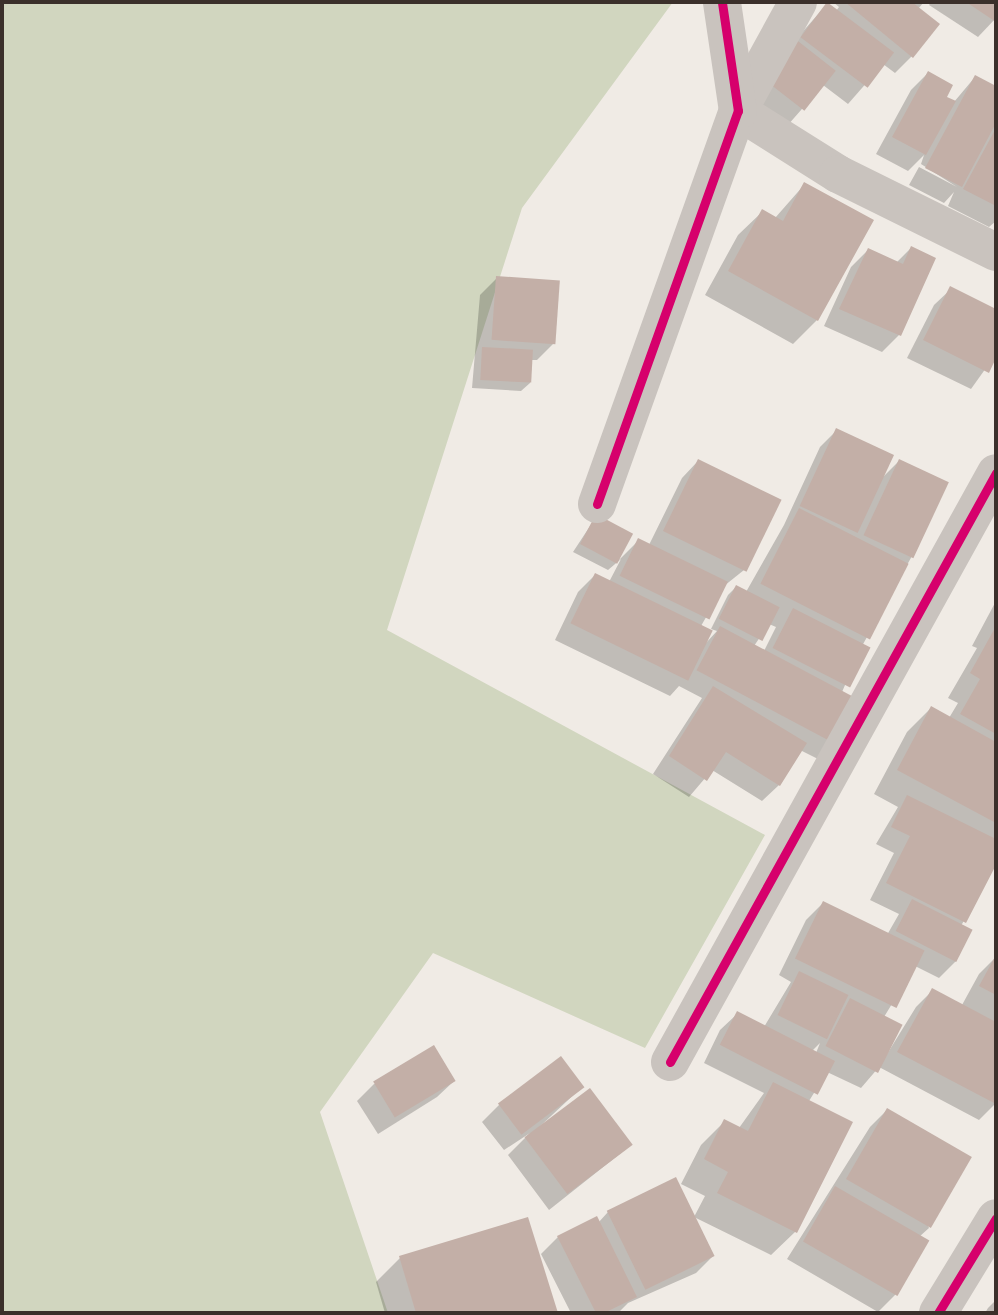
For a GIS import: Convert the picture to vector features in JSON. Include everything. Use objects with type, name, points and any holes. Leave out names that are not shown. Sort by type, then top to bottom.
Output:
[{"type":"street","points":[[722,2],[738,111],[838,174],[996,252]]},
{"type":"street","points":[[597,505],[738,111],[798,2]]},
{"type":"street","points":[[670,1062],[996,473]]},
{"type":"street","points":[[938,1313],[996,1218]]},
{"type":"green space","points":[[2,2],[673,2],[522,208],[387,630],[765,835],[645,1048],[433,953],[320,1112],[388,1313],[2,1313]]},
{"type":"building","points":[[827,2],[894,53],[868,88],[801,37]]},
{"type":"building","points":[[845,2],[912,2],[940,24],[913,58]]},
{"type":"building","points":[[966,2],[996,2],[996,22]]},
{"type":"building","points":[[794,38],[836,71],[804,111],[763,78]]},
{"type":"building","points":[[928,71],[953,85],[947,97],[956,101],[926,155],[892,137]]},
{"type":"building","points":[[975,75],[996,86],[996,123],[962,187],[925,168]]},
{"type":"building","points":[[996,128],[996,206],[963,189]]},
{"type":"building","points":[[804,182],[874,220],[818,321],[728,271],[762,209],[783,221]]},
{"type":"building","points":[[911,246],[936,258],[901,336],[839,309],[868,248],[903,264]]},
{"type":"building","points":[[496,276],[560,280],[555,344],[492,340]]},
{"type":"building","points":[[950,286],[996,309],[996,358],[989,373],[923,340]]},
{"type":"building","points":[[482,347],[533,350],[531,383],[480,380]]},
{"type":"building","points":[[836,428],[894,455],[858,533],[800,506]]},
{"type":"building","points":[[698,459],[782,500],[747,572],[663,531]]},
{"type":"building","points":[[899,459],[949,482],[913,558],[864,535]]},
{"type":"building","points":[[799,508],[909,564],[870,640],[760,584]]},
{"type":"building","points":[[596,514],[633,534],[617,564],[580,544]]},
{"type":"building","points":[[638,538],[728,582],[709,620],[620,576]]},
{"type":"building","points":[[595,573],[713,630],[688,681],[570,623]]},
{"type":"building","points":[[736,585],[780,607],[762,641],[719,619]]},
{"type":"building","points":[[793,608],[871,647],[850,688],[773,648]]},
{"type":"building","points":[[720,626],[861,701],[838,745],[697,670]]},
{"type":"building","points":[[996,626],[996,734],[960,714],[980,679],[970,673]]},
{"type":"building","points":[[713,686],[807,743],[780,786],[726,752],[707,781],[669,756]]},
{"type":"building","points":[[931,706],[996,742],[996,823],[897,770]]},
{"type":"building","points":[[907,795],[996,839],[996,865],[966,923],[886,883],[910,836],[891,827]]},
{"type":"building","points":[[912,899],[973,930],[956,962],[896,931]]},
{"type":"building","points":[[823,901],[925,951],[897,1008],[795,959]]},
{"type":"building","points":[[996,955],[996,995],[979,986]]},
{"type":"building","points":[[799,971],[848,995],[827,1039],[778,1015]]},
{"type":"building","points":[[932,988],[996,1022],[996,1104],[897,1052]]},
{"type":"building","points":[[850,998],[903,1025],[878,1073],[825,1046]]},
{"type":"building","points":[[737,1011],[835,1061],[818,1095],[720,1045]]},
{"type":"building","points":[[434,1045],[456,1081],[395,1118],[373,1082]]},
{"type":"building","points":[[561,1056],[584,1087],[521,1135],[498,1104]]},
{"type":"building","points":[[773,1082],[853,1122],[797,1233],[717,1193],[728,1172],[704,1159],[724,1119],[748,1131]]},
{"type":"building","points":[[590,1088],[633,1145],[567,1194],[525,1137]]},
{"type":"building","points":[[887,1108],[972,1157],[931,1228],[846,1179]]},
{"type":"building","points":[[676,1177],[715,1256],[645,1290],[607,1211]]},
{"type":"building","points":[[835,1186],[929,1240],[897,1296],[803,1241]]},
{"type":"building","points":[[597,1216],[637,1297],[604,1313],[596,1313],[557,1236]]},
{"type":"building","points":[[528,1217],[558,1313],[416,1313],[399,1256]]},
{"type":"cycle path","points":[[597,504],[738,111],[722,2]]},
{"type":"cycle path","points":[[670,1062],[996,473]]},
{"type":"cycle path","points":[[938,1313],[996,1218]]}]
